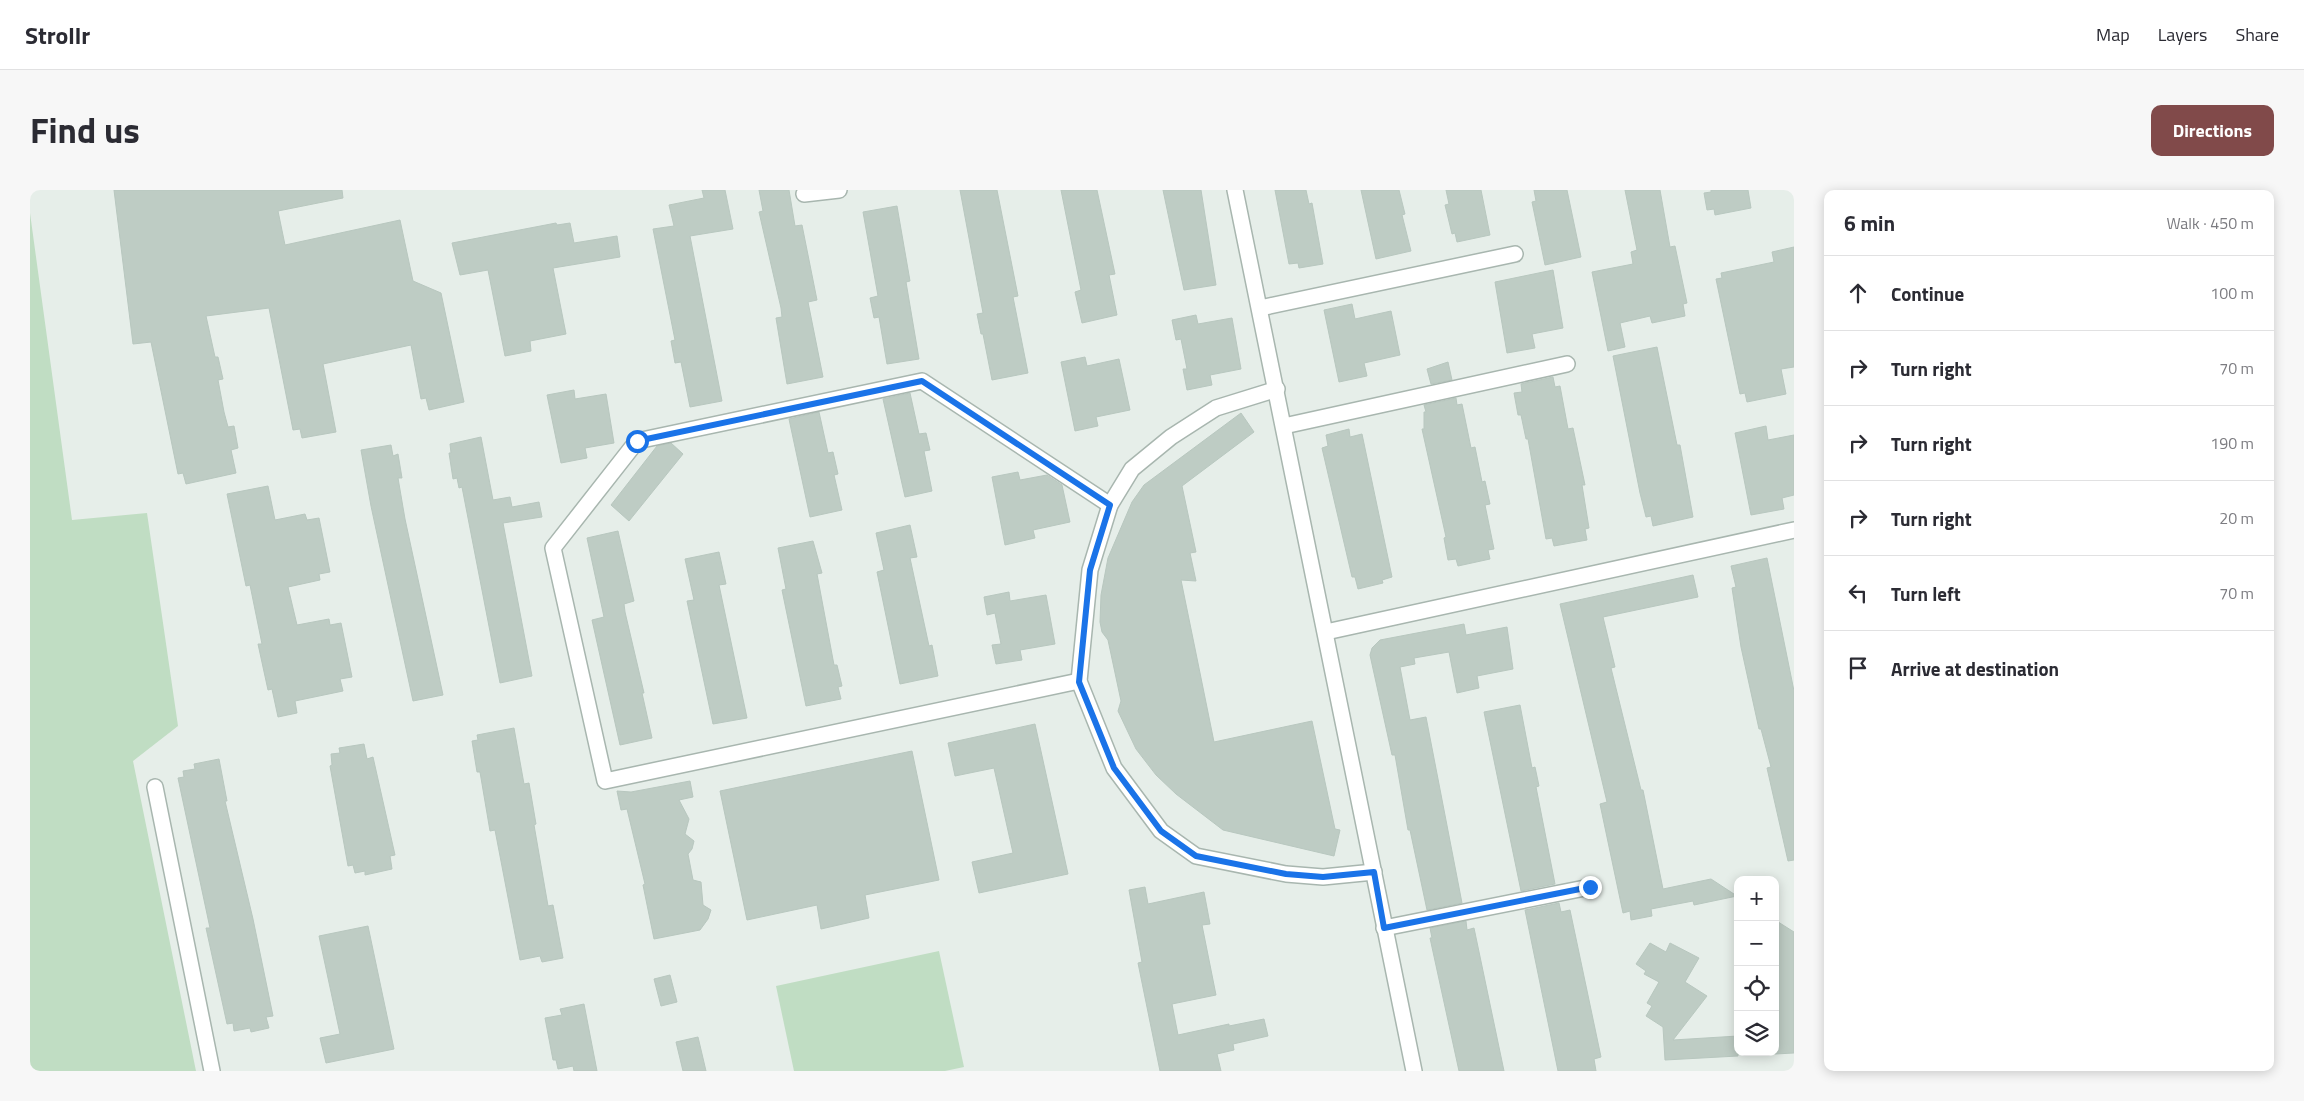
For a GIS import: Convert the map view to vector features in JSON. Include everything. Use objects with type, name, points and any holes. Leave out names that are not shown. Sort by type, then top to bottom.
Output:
[{"type":"street","points":[[804,194],[839,190]]},
{"type":"street","points":[[1235,190],[1277,389],[1414,1071]]},
{"type":"street","points":[[1260,308],[1515,254]]},
{"type":"street","points":[[1284,426],[1567,364]]},
{"type":"street","points":[[1079,682],[605,781],[553,548],[637,441],[922,381],[1110,505]]},
{"type":"street","points":[[1277,389],[1216,408],[1171,438],[1132,469],[1110,505],[1090,570],[1079,682],[1114,768],[1161,831],[1196,856],[1286,874],[1323,877],[1374,872]]},
{"type":"street","points":[[1326,632],[1794,530]]},
{"type":"street","points":[[155,787],[212,1071]]},
{"type":"street","points":[[1384,928],[1590,887]]},
{"type":"green space","points":[[30,213],[72,520],[147,513],[178,726],[133,761],[196,1071],[30,1071]]},
{"type":"green space","points":[[939,951],[964,1067],[945,1071],[794,1071],[776,986]]},
{"type":"building","points":[[114,190],[342,190],[343,198],[278,211],[285,245],[400,220],[413,281],[441,293],[464,402],[429,410],[426,398],[421,399],[411,345],[323,364],[336,432],[302,438],[300,429],[293,430],[269,308],[206,316],[215,357],[218,357],[223,379],[218,380],[224,412],[228,427],[234,426],[238,448],[231,450],[236,473],[186,484],[183,473],[178,474],[151,342],[133,344]]},
{"type":"building","points":[[702,190],[725,190],[733,229],[690,236],[722,401],[690,407],[681,362],[675,363],[671,341],[675,340],[653,229],[674,226],[669,205],[704,198]]},
{"type":"building","points":[[759,190],[789,190],[795,226],[802,225],[817,300],[808,302],[823,377],[787,384],[776,318],[782,317],[781,308],[759,212],[763,211]]},
{"type":"building","points":[[960,190],[997,190],[1018,296],[1013,297],[1028,373],[992,380],[977,314],[983,313]]},
{"type":"building","points":[[1061,190],[1097,190],[1115,274],[1109,275],[1117,315],[1082,323],[1075,292],[1081,290]]},
{"type":"building","points":[[1163,190],[1201,190],[1216,285],[1184,290]]},
{"type":"building","points":[[1275,190],[1306,190],[1309,204],[1312,203],[1323,264],[1299,268],[1298,263],[1289,264]]},
{"type":"building","points":[[1361,190],[1399,190],[1405,214],[1402,215],[1411,251],[1376,259]]},
{"type":"building","points":[[1446,190],[1481,190],[1490,235],[1457,242],[1455,233],[1452,234],[1445,205],[1449,204]]},
{"type":"building","points":[[1534,190],[1567,190],[1581,257],[1545,265],[1532,202],[1536,201]]},
{"type":"building","points":[[1625,190],[1660,190],[1670,247],[1675,246],[1687,303],[1683,304],[1685,316],[1652,323],[1650,316],[1620,323],[1625,347],[1608,351],[1592,272],[1633,264],[1631,252],[1637,250]]},
{"type":"building","points":[[1711,190],[1748,190],[1751,208],[1715,215],[1714,209],[1707,210],[1704,193],[1711,192]]},
{"type":"building","points":[[897,206],[910,281],[906,282],[919,359],[887,364],[879,317],[874,318],[870,298],[878,296],[863,212]]},
{"type":"building","points":[[556,223],[557,225],[570,223],[574,243],[617,236],[620,257],[553,268],[566,334],[530,341],[531,351],[505,356],[488,270],[460,275],[452,243]]},
{"type":"building","points":[[1794,247],[1794,367],[1781,369],[1786,394],[1747,402],[1745,393],[1740,394],[1716,279],[1722,278],[1721,273],[1774,262],[1772,252]]},
{"type":"building","points":[[1553,270],[1563,328],[1532,334],[1535,348],[1507,353],[1495,282]]},
{"type":"building","points":[[1352,304],[1355,319],[1391,311],[1400,355],[1364,363],[1367,376],[1339,382],[1324,310]]},
{"type":"building","points":[[1196,315],[1198,324],[1232,318],[1241,369],[1210,375],[1212,385],[1187,390],[1183,369],[1187,369],[1181,339],[1176,340],[1172,320]]},
{"type":"building","points":[[1657,347],[1677,445],[1680,445],[1693,517],[1653,526],[1651,516],[1646,517],[1640,493],[1613,356]]},
{"type":"building","points":[[1085,357],[1087,366],[1119,359],[1130,410],[1096,417],[1098,426],[1075,431],[1061,362]]},
{"type":"building","points":[[1448,362],[1452,380],[1431,384],[1427,369]]},
{"type":"building","points":[[1553,377],[1555,387],[1560,386],[1568,429],[1573,428],[1585,485],[1582,485],[1589,528],[1585,529],[1587,540],[1554,546],[1552,538],[1546,539],[1528,439],[1526,439],[1521,415],[1518,415],[1514,393],[1522,392],[1521,384]]},
{"type":"building","points":[[574,390],[575,399],[606,394],[614,443],[585,448],[587,458],[561,463],[547,395]]},
{"type":"building","points":[[910,393],[919,434],[926,433],[930,450],[924,451],[932,491],[905,497],[883,399]]},
{"type":"building","points":[[1456,398],[1457,405],[1462,404],[1471,448],[1475,447],[1482,482],[1485,481],[1490,504],[1485,505],[1494,549],[1488,550],[1490,559],[1458,566],[1456,559],[1448,560],[1444,538],[1446,537],[1422,429],[1424,429],[1424,412],[1426,412],[1424,405]]},
{"type":"building","points":[[819,412],[828,453],[833,452],[838,474],[834,475],[842,510],[810,517],[789,419]]},
{"type":"building","points":[[1241,413],[1254,432],[1182,486],[1196,552],[1190,553],[1196,581],[1181,580],[1214,742],[1312,721],[1335,829],[1340,830],[1334,856],[1223,830],[1176,794],[1156,775],[1136,749],[1118,711],[1121,701],[1108,640],[1102,632],[1100,622],[1101,595],[1108,558],[1132,502],[1144,485]]},
{"type":"building","points":[[1766,426],[1768,440],[1794,435],[1794,495],[1782,498],[1784,509],[1751,515],[1735,433]]},
{"type":"building","points":[[1349,429],[1350,437],[1362,434],[1392,577],[1382,580],[1383,583],[1358,589],[1355,577],[1352,577],[1322,448],[1328,446],[1326,435]]},
{"type":"building","points":[[481,437],[493,500],[510,497],[512,507],[539,502],[542,517],[503,523],[532,676],[500,683],[462,487],[459,488],[457,478],[453,479],[449,453],[451,453],[450,444]]},
{"type":"building","points":[[671,443],[683,454],[629,521],[611,505],[657,446]]},
{"type":"building","points":[[391,445],[393,456],[398,454],[402,478],[398,478],[405,519],[443,695],[413,701],[371,506],[361,450]]},
{"type":"building","points":[[1018,472],[1020,480],[1047,475],[1062,485],[1070,522],[1033,530],[1035,538],[1005,545],[992,477]]},
{"type":"building","points":[[268,486],[275,520],[305,514],[307,520],[319,518],[330,572],[319,574],[320,580],[288,587],[297,625],[329,619],[330,625],[341,623],[352,677],[340,679],[343,691],[295,701],[297,713],[278,717],[272,689],[268,690],[258,644],[262,644],[250,585],[246,586],[227,494]]},
{"type":"building","points":[[910,525],[917,557],[910,558],[929,646],[932,645],[938,676],[900,684],[877,572],[884,570],[876,533]]},
{"type":"building","points":[[618,531],[634,601],[624,604],[625,612],[644,693],[642,693],[652,738],[620,745],[592,620],[604,617],[587,538]]},
{"type":"building","points":[[813,541],[822,573],[817,574],[834,665],[837,665],[842,686],[838,687],[841,699],[806,706],[782,590],[786,589],[778,548]]},
{"type":"building","points":[[719,552],[726,584],[719,585],[747,718],[713,724],[687,601],[694,600],[685,559]]},
{"type":"building","points":[[1767,558],[1794,691],[1794,860],[1788,861],[1767,768],[1771,767],[1761,729],[1759,729],[1741,647],[1732,588],[1736,587],[1731,566]]},
{"type":"building","points":[[1693,575],[1698,597],[1603,617],[1615,667],[1611,668],[1641,790],[1643,790],[1663,889],[1711,879],[1734,894],[1734,897],[1694,905],[1693,901],[1651,909],[1652,916],[1631,920],[1630,911],[1623,913],[1600,804],[1607,802],[1560,604]]},
{"type":"building","points":[[1009,592],[1010,601],[1046,595],[1055,644],[1020,650],[1022,660],[996,664],[992,645],[1001,644],[995,613],[987,615],[984,597]]},
{"type":"building","points":[[1464,624],[1466,635],[1507,627],[1513,669],[1477,676],[1479,688],[1457,693],[1449,652],[1414,658],[1415,664],[1400,667],[1410,720],[1426,717],[1462,903],[1427,910],[1410,830],[1408,830],[1395,755],[1392,755],[1370,655],[1372,648],[1380,640]]},
{"type":"building","points":[[1520,705],[1532,768],[1535,767],[1539,786],[1536,787],[1555,884],[1521,891],[1484,712]]},
{"type":"building","points":[[1035,724],[1068,874],[979,893],[972,862],[1013,853],[994,768],[955,776],[948,743]]},
{"type":"building","points":[[514,728],[524,784],[529,783],[548,906],[553,905],[563,958],[542,962],[540,956],[520,960],[495,830],[490,831],[480,772],[477,772],[472,741],[478,740],[477,735]]},
{"type":"building","points":[[364,744],[367,759],[373,757],[395,855],[390,856],[392,869],[365,875],[365,871],[355,873],[353,865],[348,866],[330,766],[332,765],[331,754],[340,753],[339,748]]},
{"type":"building","points":[[912,751],[939,880],[865,895],[869,918],[821,929],[817,905],[747,920],[720,791]]},
{"type":"building","points":[[219,759],[227,801],[225,801],[253,919],[273,1016],[266,1017],[269,1028],[251,1032],[250,1028],[234,1031],[233,1023],[227,1024],[206,928],[210,928],[178,778],[184,777],[183,771],[195,769],[194,764]]},
{"type":"building","points":[[690,781],[693,797],[679,800],[689,819],[685,834],[694,841],[692,849],[688,854],[693,880],[701,882],[703,905],[711,910],[708,919],[700,930],[654,939],[643,885],[645,884],[627,809],[621,810],[617,791],[631,792]]},
{"type":"building","points":[[1145,887],[1148,904],[1204,892],[1210,924],[1202,925],[1216,995],[1172,1004],[1178,1035],[1264,1019],[1268,1036],[1233,1044],[1234,1050],[1217,1054],[1221,1071],[1160,1071],[1138,963],[1142,962],[1129,890]]},
{"type":"building","points":[[1559,903],[1561,912],[1570,910],[1601,1057],[1594,1059],[1596,1071],[1558,1071],[1525,910]]},
{"type":"building","points":[[1466,921],[1467,930],[1474,928],[1504,1071],[1459,1071],[1430,938],[1432,938],[1430,928]]},
{"type":"building","points":[[1779,923],[1794,932],[1794,1053],[1779,1054]]},
{"type":"building","points":[[368,926],[394,1049],[326,1063],[320,1038],[340,1034],[319,936]]},
{"type":"building","points":[[1650,943],[1666,952],[1670,943],[1699,958],[1685,982],[1707,996],[1673,1040],[1734,1036],[1734,1056],[1738,1056],[1665,1060],[1663,1027],[1646,1016],[1652,1006],[1647,1003],[1659,982],[1644,974],[1646,971],[1636,964]]},
{"type":"building","points":[[670,975],[677,1002],[661,1006],[654,979]]},
{"type":"building","points":[[584,1004],[597,1071],[574,1071],[573,1066],[558,1069],[556,1060],[553,1060],[545,1018],[562,1015],[560,1009]]},
{"type":"building","points":[[698,1037],[706,1071],[683,1071],[676,1042]]},
{"type":"route","points":[[637,441],[922,381],[1110,505],[1090,570],[1079,682],[1114,768],[1161,831],[1196,856],[1286,874],[1323,877],[1374,872],[1384,928],[1590,887]]}]
